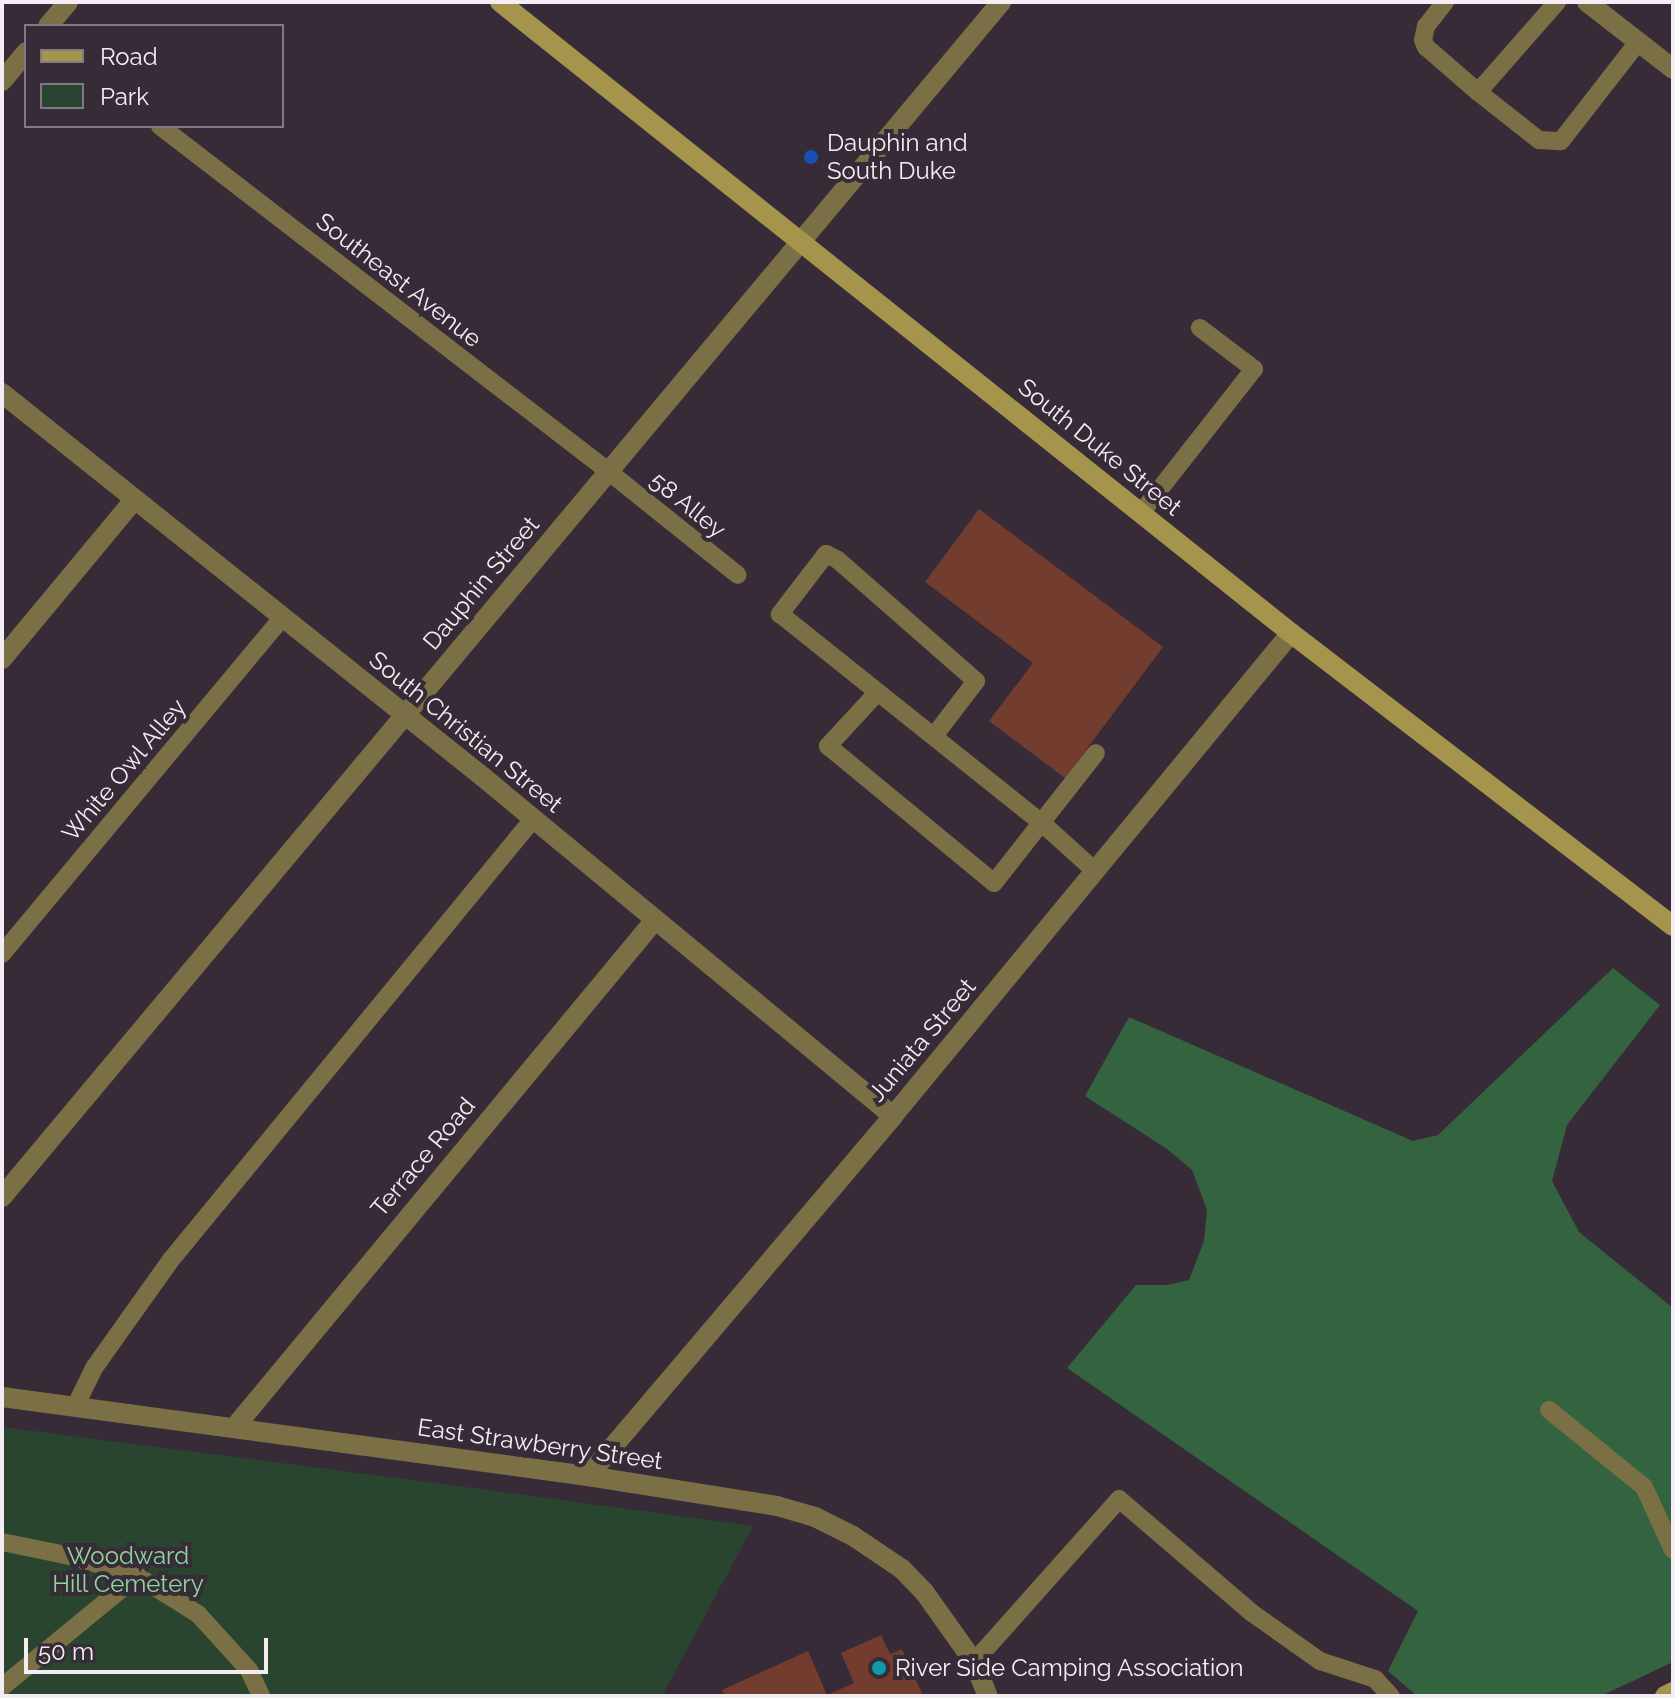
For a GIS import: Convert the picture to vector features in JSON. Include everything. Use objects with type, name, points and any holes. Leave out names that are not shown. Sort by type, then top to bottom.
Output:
[{"type":"main road","name":"South Duke Street","points":[[500,2],[1291,633],[1673,926]]},
{"type":"main road","points":[[1665,1696],[1673,1692]]},
{"type":"street","points":[[50,24],[68,2]]},
{"type":"street","name":"Dauphin Street","points":[[2,1197],[1001,2]]},
{"type":"street","points":[[1587,2],[1673,69]]},
{"type":"street","points":[[2,81],[24,54]]},
{"type":"street","name":"South Christian Street","points":[[2,393],[405,714],[893,1116]]},
{"type":"street","points":[[2,659],[134,500]]},
{"type":"street","name":"Juniata Street","points":[[588,1476],[893,1116],[1291,633]]},
{"type":"street","name":"Terrace Road","points":[[234,1428],[654,921]]},
{"type":"street","name":"East Strawberry Street","points":[[2,1397],[588,1476],[777,1506],[815,1517],[853,1536],[902,1569],[950,1623],[974,1662],[988,1696]]},
{"type":"lane","points":[[1445,2],[1426,26],[1423,40],[1426,47],[1539,140],[1561,141],[1638,42]]},
{"type":"lane","points":[[1478,92],[1557,2]]},
{"type":"lane","name":"Southeast Avenue","points":[[163,128],[608,471]]},
{"type":"lane","points":[[1141,513],[1254,369],[1200,328]]},
{"type":"lane","name":"58 Alley","points":[[608,471],[738,575]]},
{"type":"lane","points":[[934,736],[976,681],[838,560],[826,554],[780,614],[876,694],[934,736],[1043,824],[1095,871]]},
{"type":"lane","name":"White Owl Alley","points":[[2,954],[283,617]]},
{"type":"lane","points":[[876,694],[828,746],[994,883],[1096,753]]},
{"type":"lane","points":[[75,1407],[94,1368],[170,1261],[533,819]]},
{"type":"lane","points":[[1549,1410],[1644,1487],[1673,1550]]},
{"type":"lane","points":[[974,1662],[1119,1499],[1252,1613],[1320,1661],[1375,1679],[1391,1696]]},
{"type":"lane","points":[[2,1542],[70,1556],[137,1576],[198,1614],[249,1670],[261,1696]]},
{"type":"lane","points":[[2,1687],[137,1576]]},
{"type":"green space","points":[[1613,968],[1660,1005],[1567,1125],[1552,1181],[1579,1232],[1673,1308],[1673,1662],[1601,1696],[1417,1696],[1388,1671],[1418,1611],[1067,1368],[1136,1285],[1167,1285],[1189,1280],[1204,1241],[1207,1210],[1192,1170],[1167,1149],[1085,1096],[1129,1017],[1413,1141],[1438,1135]]},
{"type":"green space","name":"Woodward Hill Cemetery","points":[[2,1427],[753,1526],[662,1696],[2,1696]]},
{"type":"building","points":[[979,509],[1163,647],[1065,778],[989,721],[1033,663],[925,582]]},
{"type":"building","name":"River Side Camping Association","points":[[881,1635],[890,1654],[902,1649],[923,1696],[725,1696],[722,1690],[808,1651],[827,1695],[854,1683],[841,1653]]},
{"type":"place","name":"Dauphin and South Duke","points":[[811,157]]},
{"type":"place","name":"River Side Camping Association","points":[[879,1668]]}]
